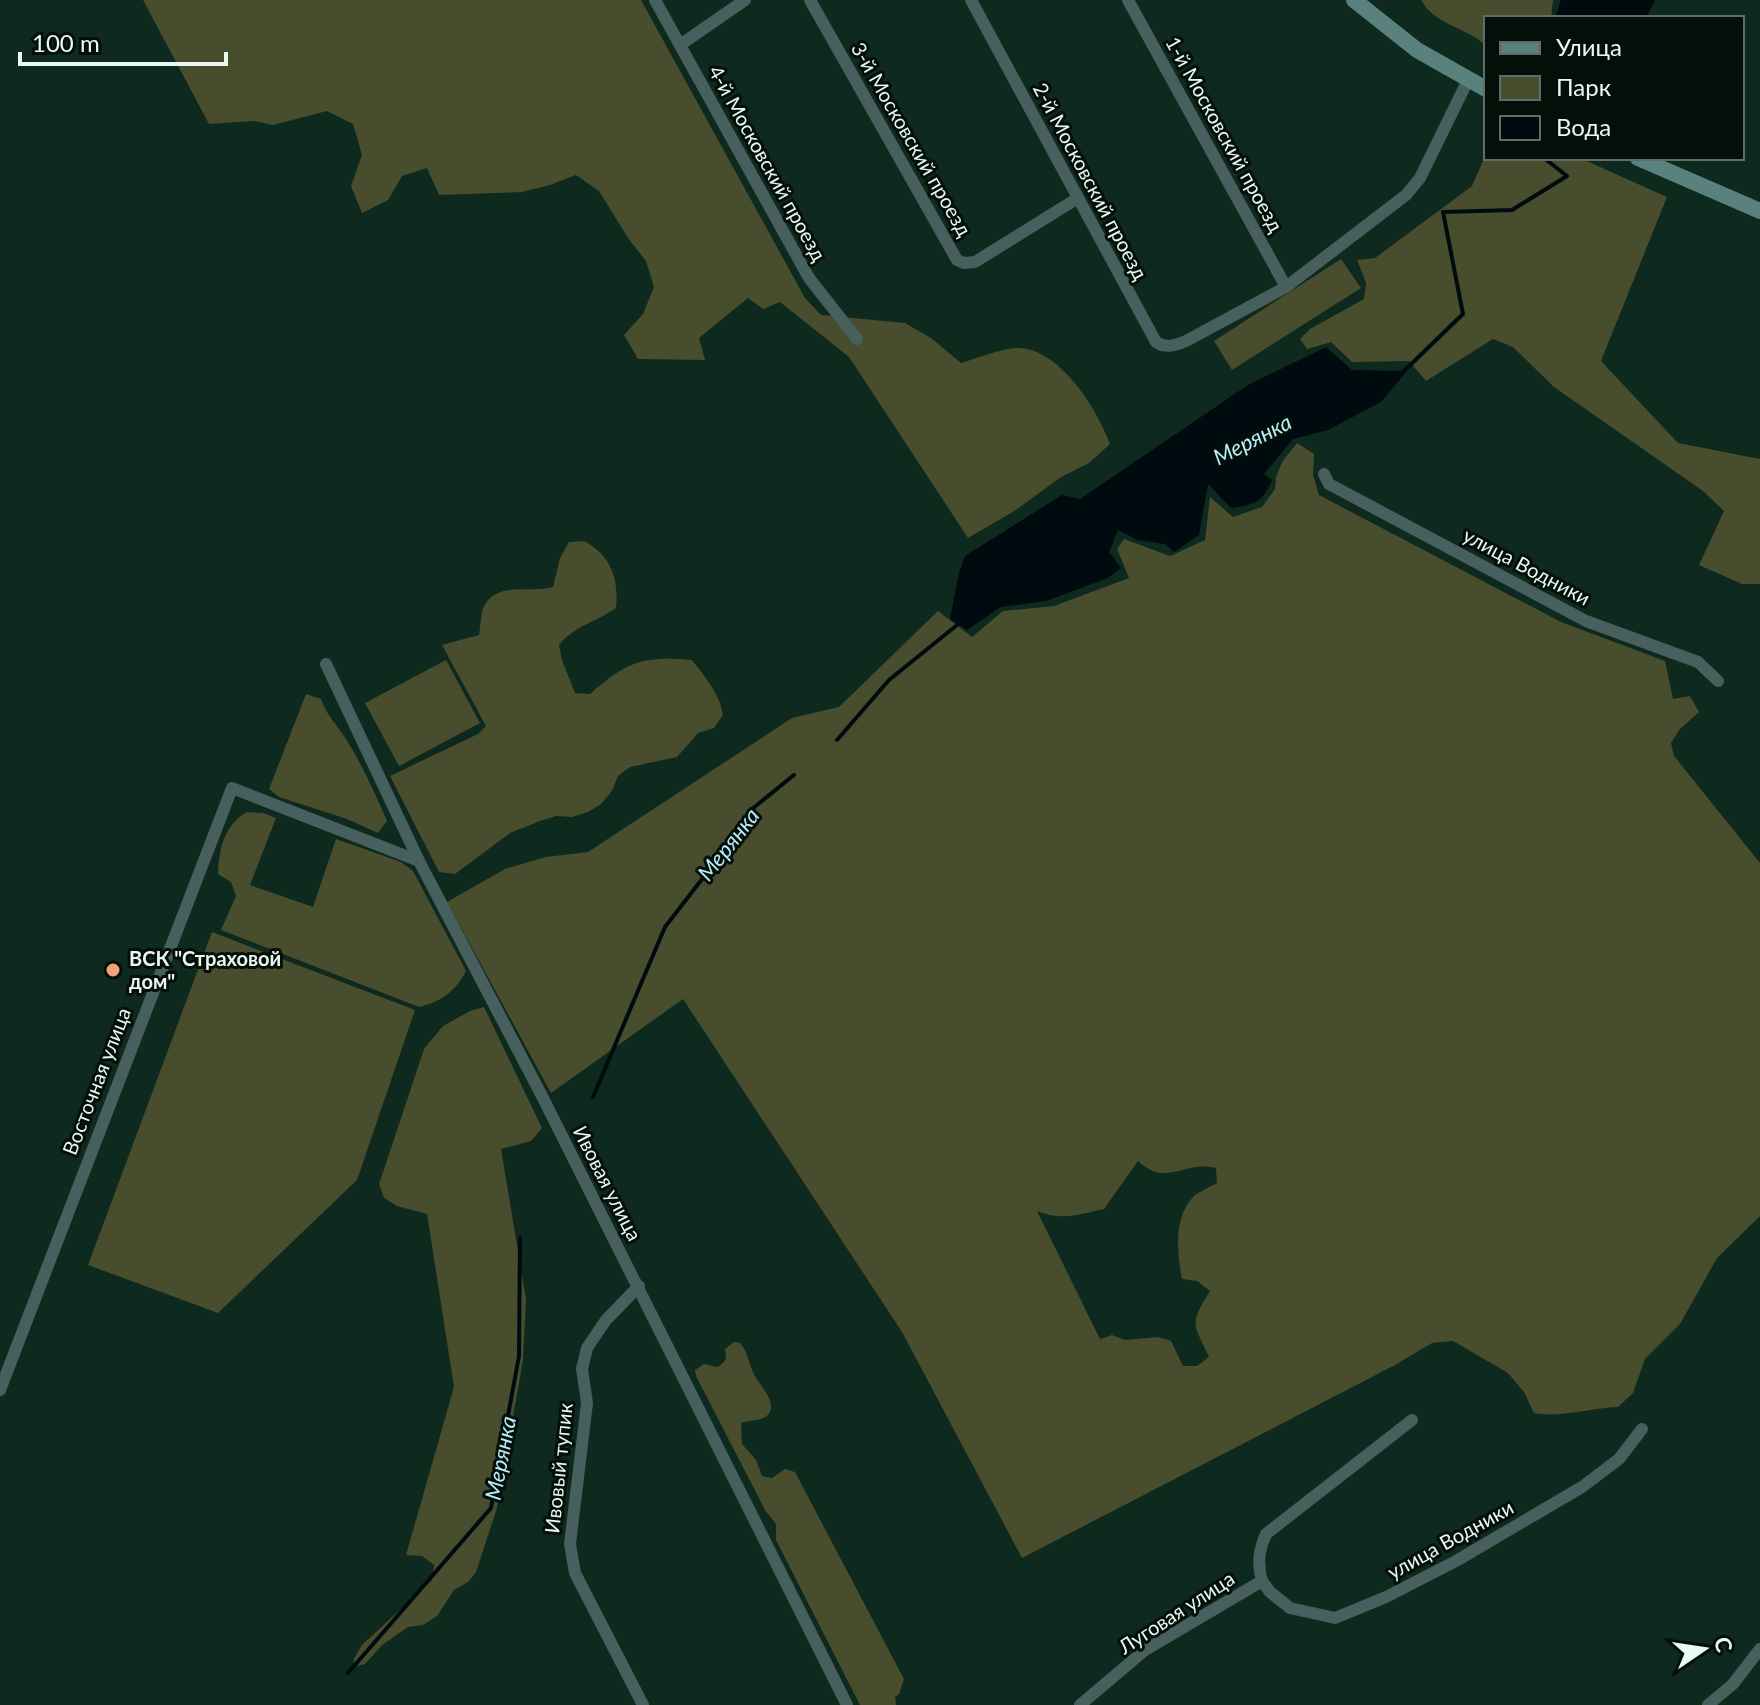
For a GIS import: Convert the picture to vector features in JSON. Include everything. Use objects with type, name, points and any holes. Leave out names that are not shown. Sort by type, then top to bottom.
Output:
[{"type":"main road","points":[[1354,0],[1417,50],[1484,88]]},
{"type":"main road","points":[[1643,160],[1760,211]]},
{"type":"street","name":"4-й Московский проезд","points":[[655,0],[809,278],[857,339]]},
{"type":"street","points":[[680,45],[745,0]]},
{"type":"street","name":"3-й Московский проезд","points":[[810,0],[957,260],[975,262],[1078,198]]},
{"type":"street","name":"2-й Московский проезд","points":[[971,0],[1156,342],[1175,345],[1286,287]]},
{"type":"street","name":"1-й Московский проезд","points":[[1128,0],[1286,287]]},
{"type":"street","points":[[1286,287],[1406,195],[1420,178],[1468,80]]},
{"type":"street","name":"улица Водники","points":[[1324,474],[1329,484],[1586,621],[1698,662],[1718,681]]},
{"type":"street","name":"Ивовая улица","points":[[326,664],[419,861],[485,983],[639,1286],[847,1705]]},
{"type":"street","name":"Восточная улица","points":[[0,1390],[232,788],[419,861]]},
{"type":"street","name":"Ивовый тупик","points":[[639,1286],[606,1320],[587,1348],[582,1369],[587,1403],[570,1544],[575,1573],[643,1705]]},
{"type":"street","name":"Луговая улица","points":[[1080,1705],[1145,1650],[1262,1581],[1258,1567],[1260,1547],[1266,1534],[1412,1420]]},
{"type":"street","name":"улица Водники","points":[[1262,1581],[1290,1608],[1335,1618],[1386,1597],[1456,1561],[1582,1487],[1619,1459],[1642,1429]]},
{"type":"street","points":[[1708,1705],[1733,1684],[1760,1649]]},
{"type":"green space","points":[[143,0],[641,0],[805,298],[821,315],[905,323],[931,338],[961,363],[1008,349],[1031,350],[1061,368],[1074,382],[1096,414],[1110,444],[1089,463],[1061,477],[1016,510],[968,538],[849,357],[780,302],[763,309],[748,298],[699,338],[705,360],[638,359],[624,335],[643,314],[654,287],[646,261],[599,191],[576,175],[522,192],[439,195],[427,168],[402,176],[388,200],[362,213],[351,186],[362,155],[353,124],[327,111],[273,125],[254,121],[209,124]]},
{"type":"green space","points":[[1421,0],[1553,0],[1551,16],[1484,16],[1484,44],[1427,9]]},
{"type":"green space","points":[[1484,159],[1584,160],[1667,197],[1601,361],[1678,443],[1760,459],[1760,584],[1742,584],[1699,565],[1724,511],[1703,491],[1554,387],[1513,347],[1493,339],[1426,381],[1409,361],[1352,362],[1331,342],[1307,349],[1300,339],[1310,329],[1364,299],[1366,283],[1357,260],[1375,258],[1472,186]]},
{"type":"green space","points":[[1341,259],[1361,288],[1232,370],[1214,341]]},
{"type":"green space","points":[[1297,443],[1314,454],[1313,475],[1319,495],[1561,622],[1665,661],[1673,699],[1690,696],[1699,712],[1680,729],[1671,743],[1674,756],[1760,863],[1760,1216],[1717,1258],[1680,1324],[1645,1359],[1633,1393],[1618,1407],[1555,1414],[1534,1413],[1524,1392],[1508,1373],[1453,1341],[1432,1343],[1022,1558],[902,1332],[683,999],[551,1093],[447,902],[505,869],[546,857],[588,852],[792,718],[839,707],[938,611],[972,637],[1003,611],[1054,606],[1129,578],[1117,549],[1124,539],[1170,556],[1205,540],[1210,497],[1233,517],[1262,507],[1275,489],[1282,462]],"holes":[[[1138,1161],[1148,1169],[1167,1173],[1194,1167],[1216,1168],[1217,1183],[1196,1194],[1187,1205],[1178,1236],[1182,1279],[1197,1281],[1210,1291],[1196,1318],[1199,1337],[1209,1357],[1197,1366],[1183,1366],[1171,1341],[1158,1337],[1125,1340],[1112,1335],[1100,1339],[1037,1211],[1062,1216],[1104,1209]]]},
{"type":"green space","points":[[584,541],[601,553],[611,569],[616,587],[616,608],[578,629],[559,645],[575,693],[590,694],[615,674],[636,663],[660,659],[692,660],[715,693],[723,715],[714,728],[698,733],[677,757],[630,767],[618,776],[612,791],[601,804],[588,812],[572,817],[556,816],[510,833],[455,874],[439,872],[390,776],[478,734],[486,726],[442,645],[479,635],[484,606],[499,592],[553,587],[560,558],[569,542]]},
{"type":"green space","points":[[446,660],[480,723],[399,766],[365,703]]},
{"type":"green space","points":[[306,694],[321,699],[362,767],[387,821],[378,833],[347,819],[279,797],[269,789]]},
{"type":"green space","points":[[247,812],[276,818],[250,885],[313,907],[336,839],[401,862],[413,871],[466,971],[453,990],[441,999],[419,1007],[221,930],[236,896],[231,882],[218,874],[220,856],[228,831]]},
{"type":"green space","points":[[212,932],[415,1010],[357,1180],[218,1313],[88,1265]]},
{"type":"green space","points":[[484,1007],[542,1128],[531,1141],[501,1149],[526,1299],[523,1360],[497,1508],[476,1572],[468,1582],[454,1590],[437,1616],[423,1625],[408,1627],[382,1645],[365,1664],[354,1667],[354,1659],[362,1645],[432,1580],[434,1565],[422,1556],[406,1555],[454,1387],[427,1214],[397,1206],[384,1198],[379,1184],[424,1049],[443,1026]]},
{"type":"green space","points":[[734,1342],[740,1343],[745,1350],[771,1407],[765,1417],[741,1423],[742,1444],[756,1460],[762,1476],[772,1478],[785,1469],[795,1472],[904,1679],[895,1697],[896,1705],[860,1705],[776,1540],[776,1524],[765,1510],[696,1376],[695,1370],[704,1364],[720,1365],[726,1359],[725,1349]]},
{"type":"water","points":[[1561,0],[1655,0],[1647,16],[1556,16]]},
{"type":"water","points":[[1326,347],[1352,370],[1407,371],[1381,402],[1328,430],[1293,439],[1264,474],[1272,480],[1257,501],[1231,508],[1208,484],[1199,535],[1174,552],[1165,544],[1137,540],[1118,530],[1109,552],[1121,568],[1108,578],[1046,601],[1001,607],[967,630],[950,619],[965,556],[1062,495],[1080,499],[1248,385]]},
{"type":"waterway","name":"Мерянка","points":[[1403,372],[1463,314],[1443,212],[1512,210],[1567,176],[1547,160]]},
{"type":"waterway","name":"Мерянка","points":[[837,740],[889,680],[962,621]]},
{"type":"waterway","name":"Мерянка","points":[[593,1097],[665,927],[752,809],[794,775]]},
{"type":"waterway","name":"Мерянка","points":[[348,1673],[491,1508],[519,1356],[520,1238]]},
{"type":"place","name":"ВСК \"Страховой дом\"","points":[[113,970]]}]
